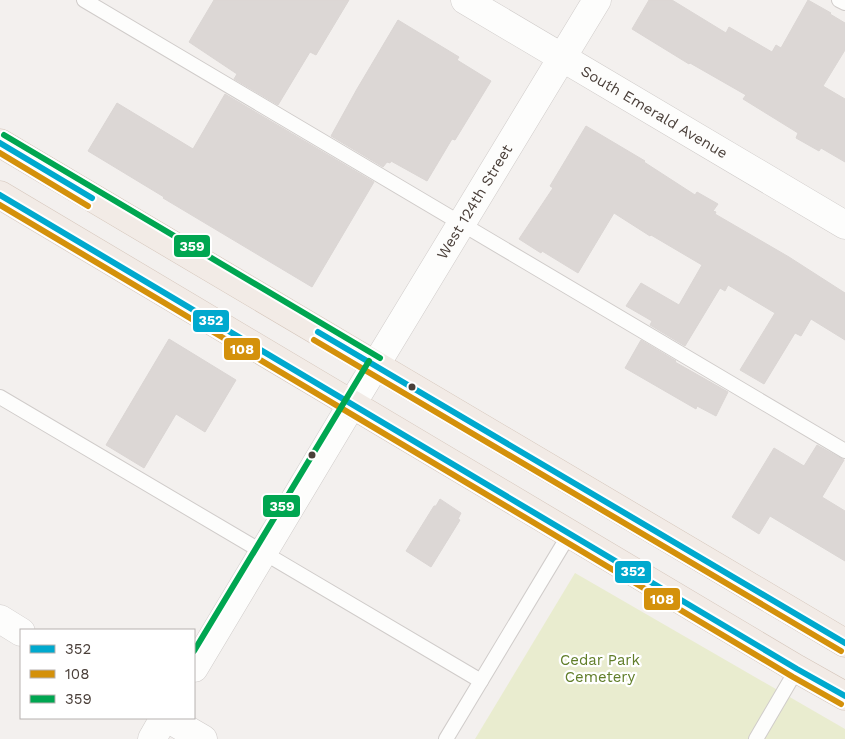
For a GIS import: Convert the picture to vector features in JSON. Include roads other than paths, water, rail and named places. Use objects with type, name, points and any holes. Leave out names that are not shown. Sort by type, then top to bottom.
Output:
[{"type":"main road","points":[[0,144],[845,644]]},
{"type":"main road","points":[[0,195],[845,696]]},
{"type":"street","name":"South Emerald Avenue","points":[[465,0],[845,225]]},
{"type":"street","name":"West 124th Street","points":[[195,666],[597,0]]},
{"type":"street","points":[[0,619],[20,631]]},
{"type":"street","points":[[152,739],[165,719]]},
{"type":"street","points":[[168,719],[202,739]]},
{"type":"lane","points":[[84,0],[845,451]]},
{"type":"lane","points":[[839,0],[845,4]]},
{"type":"lane","points":[[0,397],[481,682]]},
{"type":"lane","points":[[446,739],[570,533]]},
{"type":"lane","points":[[756,739],[797,669]]},
{"type":"park label","name":"Cedar Park Cemetery","points":[[600,668]]}]
